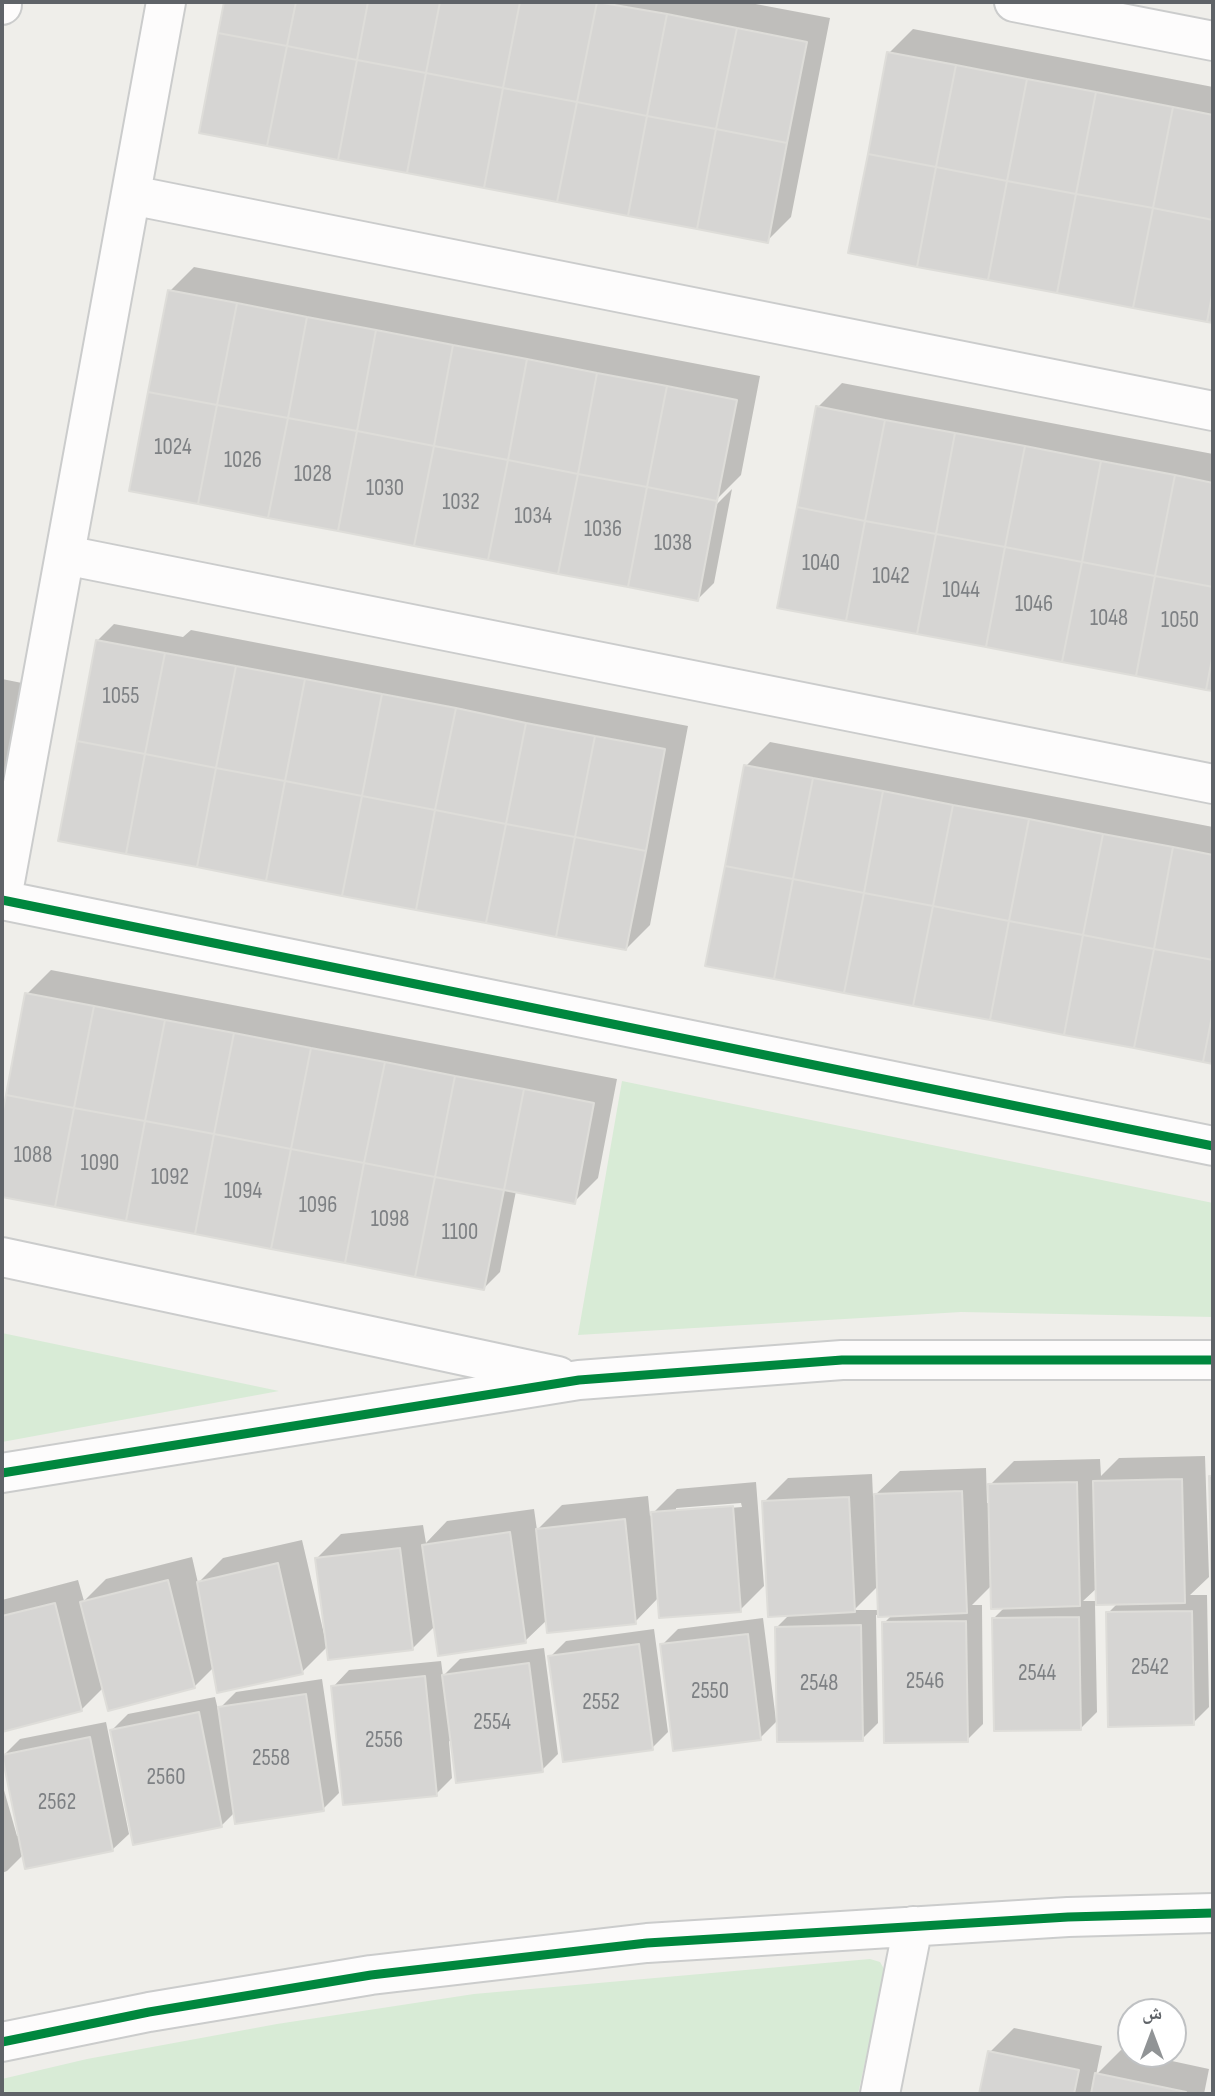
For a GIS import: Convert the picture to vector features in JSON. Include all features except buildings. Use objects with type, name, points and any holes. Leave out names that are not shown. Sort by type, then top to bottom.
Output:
[{"type":"street","points":[[166,2],[2,899],[1213,1146]]},
{"type":"street","points":[[1014,2],[1213,41]]},
{"type":"street","points":[[131,195],[1213,411]]},
{"type":"street","points":[[65,555],[1213,784]]},
{"type":"street","points":[[2,1257],[579,1380]]},
{"type":"street","points":[[2,1472],[579,1380],[842,1360],[1213,1360]]},
{"type":"street","points":[[2,2042],[149,2012],[371,1975],[647,1943],[1068,1917],[1213,1913]]},
{"type":"street","points":[[880,2094],[913,1926]]},
{"type":"green space","points":[[622,1081],[1213,1203],[1213,1317],[961,1312],[578,1335]]},
{"type":"green space","points":[[2,1333],[279,1391],[2,1442]]},
{"type":"green space","points":[[870,1959],[880,1962],[884,1977],[858,2094],[2,2094],[2,2079],[87,2059],[277,2024],[474,1994]]},
{"type":"cycle path","points":[[2,900],[1213,1146]]},
{"type":"cycle path","points":[[2,1473],[579,1380],[842,1360],[1213,1360]]},
{"type":"cycle path","points":[[2,2042],[149,2012],[371,1975],[647,1943],[1068,1917],[1213,1913]]}]
